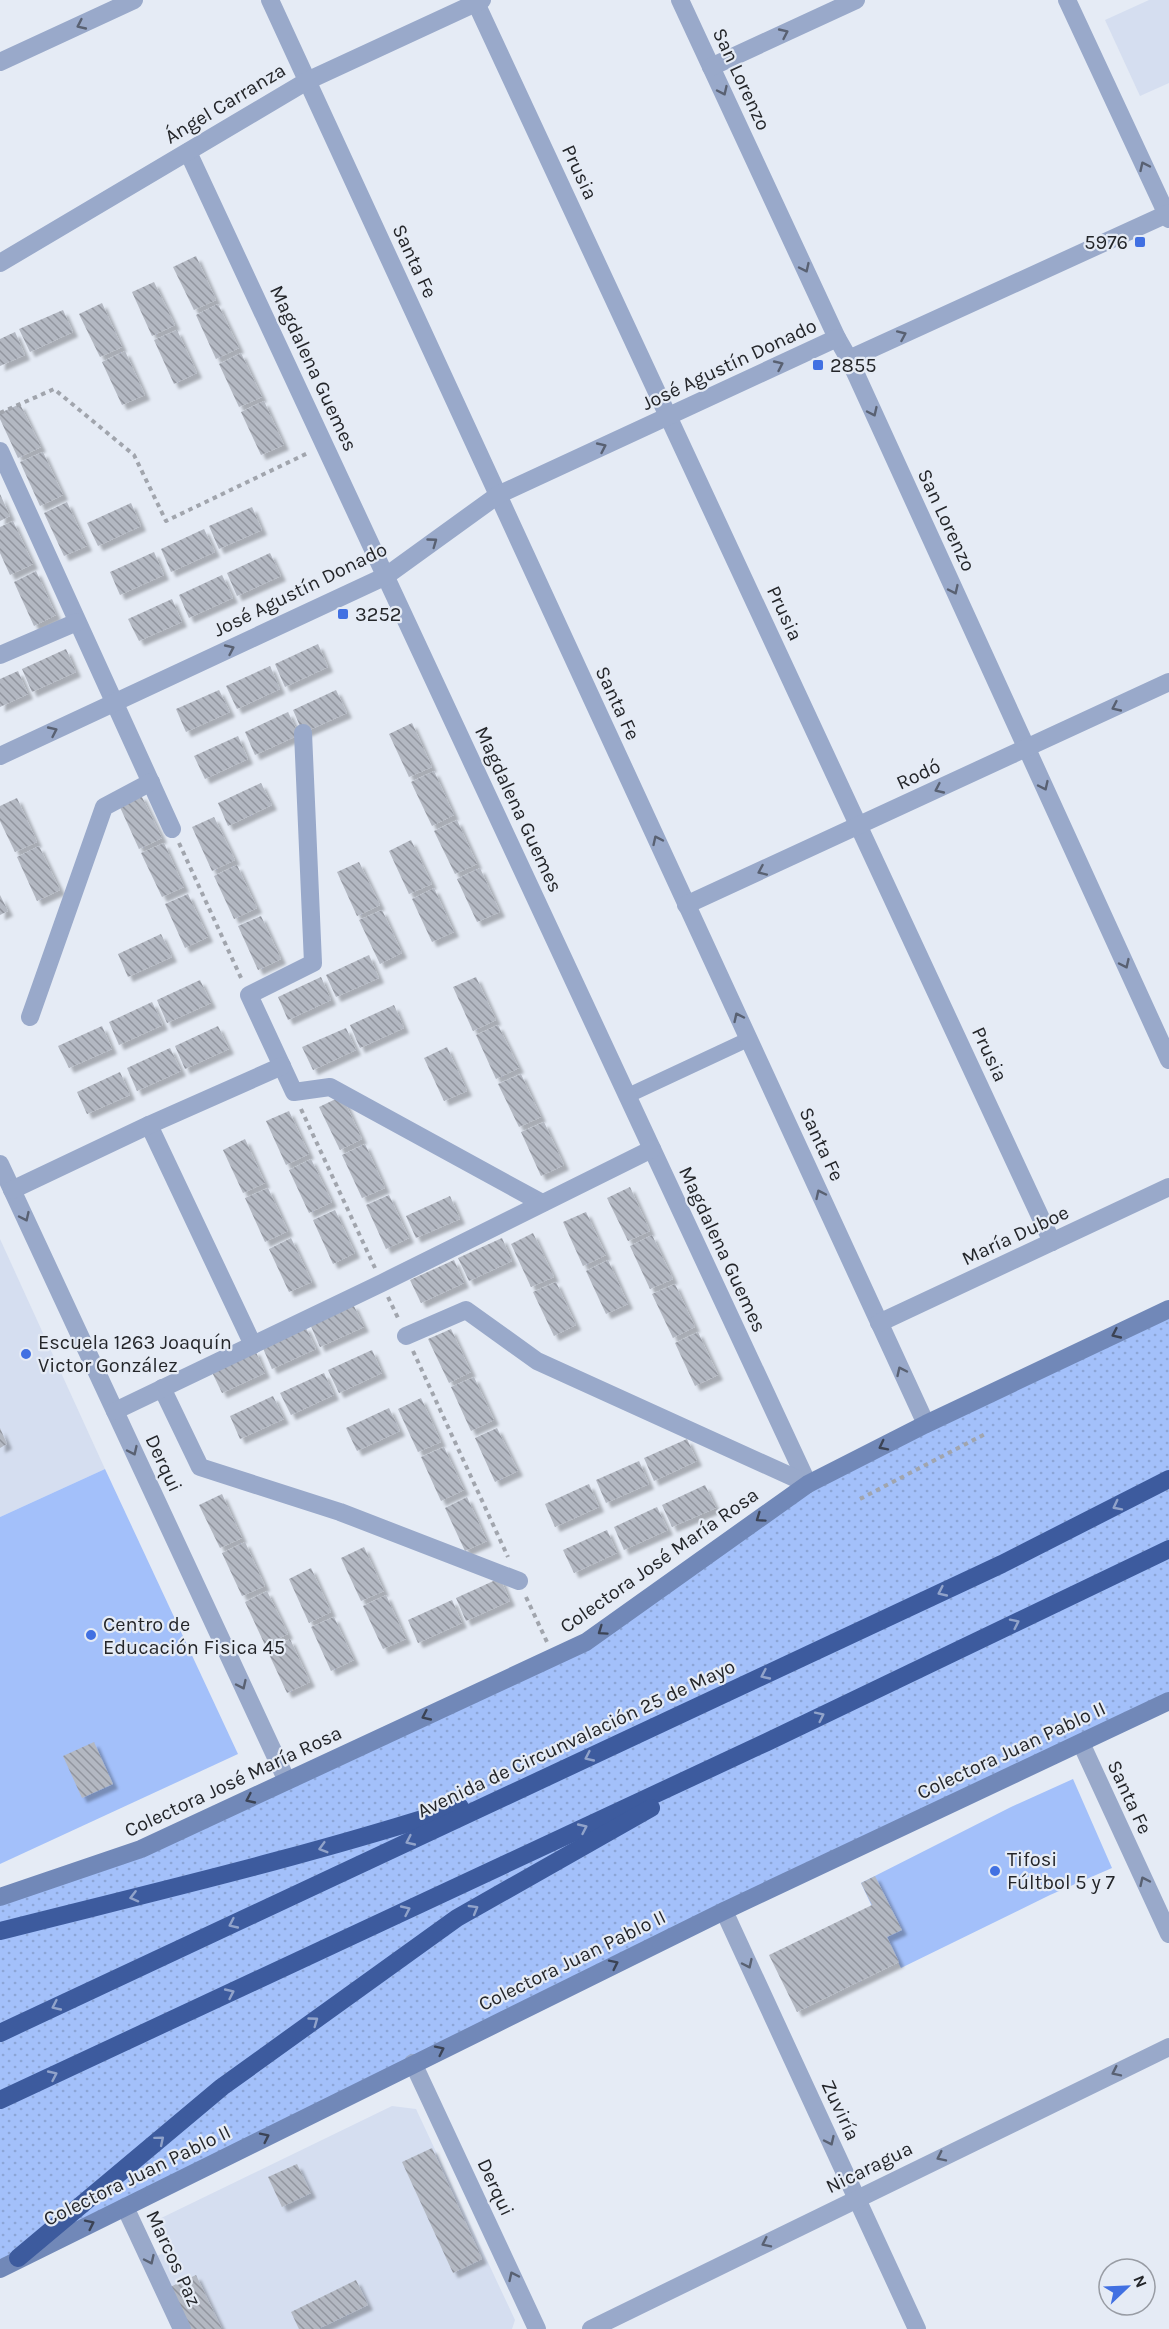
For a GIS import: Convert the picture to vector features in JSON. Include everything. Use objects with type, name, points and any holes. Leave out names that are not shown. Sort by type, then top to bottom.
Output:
[{"type":"highway","name":"Avenida de Circunvalación 25 de Mayo","points":[[0,2033],[992,1569],[1169,1479]]},
{"type":"highway","points":[[0,2100],[767,1742],[1169,1550]]},
{"type":"highway","points":[[18,2258],[222,2087],[457,1918],[767,1742]]},
{"type":"highway","points":[[0,1931],[263,1865],[408,1824],[539,1781]]},
{"type":"main road","name":"Colectora José María Rosa","points":[[0,1897],[141,1849],[586,1642],[808,1484],[1169,1309]]},
{"type":"main road","name":"Colectora Juan Pablo II","points":[[0,2269],[18,2258],[724,1911],[1169,1701]]},
{"type":"street","points":[[0,62],[134,0]]},
{"type":"street","name":"Santa Fe","points":[[270,0],[926,1425]]},
{"type":"street","name":"San Lorenzo","points":[[680,0],[837,338],[849,359],[1169,1060]]},
{"type":"street","points":[[711,66],[856,0]]},
{"type":"street","points":[[849,359],[1168,216],[1067,0]]},
{"type":"street","name":"Ángel Carranza","points":[[0,263],[307,81],[479,1]]},
{"type":"street","name":"Prusia","points":[[479,1],[1052,1242]]},
{"type":"street","name":"Magdalena Guemes","points":[[188,152],[808,1484]]},
{"type":"street","name":"José Agustín Donado","points":[[0,756],[386,576],[498,495],[837,338]]},
{"type":"street","points":[[0,451],[172,829]]},
{"type":"street","points":[[0,655],[78,622]]},
{"type":"street","name":"Rodó","points":[[687,905],[1169,682]]},
{"type":"street","points":[[303,733],[313,963],[249,995],[294,1092],[330,1087],[542,1203]]},
{"type":"street","points":[[30,1017],[104,807],[151,782]]},
{"type":"street","points":[[627,1096],[749,1039]]},
{"type":"street","points":[[12,1190],[149,1125],[282,1066]]},
{"type":"street","points":[[149,1125],[253,1345]]},
{"type":"street","points":[[115,1411],[382,1283],[652,1149]]},
{"type":"street","name":"Derqui","points":[[0,1164],[287,1781]]},
{"type":"street","name":"María Duboe","points":[[879,1323],[1169,1187]]},
{"type":"street","points":[[406,1336],[466,1310],[537,1361],[808,1484]]},
{"type":"street","points":[[162,1388],[200,1467],[340,1512],[519,1581]]},
{"type":"street","name":"Santa Fe","points":[[1081,1743],[1169,1934]]},
{"type":"street","name":"Zuviría","points":[[724,1911],[917,2329]]},
{"type":"street","name":"Nicaragua","points":[[591,2329],[1169,2047]]},
{"type":"street","name":"Derqui","points":[[414,2063],[537,2329]]},
{"type":"street","name":"Marcos Paz","points":[[125,2207],[182,2329]]},
{"type":"path","points":[[0,413],[54,389],[134,455],[165,521],[324,445]]},
{"type":"path","points":[[172,829],[249,995]]},
{"type":"path","points":[[294,1092],[554,1657]]},
{"type":"path","points":[[860,1499],[987,1433]]},
{"type":"shaded area","points":[[1149,0],[1169,0],[1169,83],[1140,96],[1105,20]]},
{"type":"shaded area","name":"Escuela 1263 Joaquín Victor González","points":[[0,1239],[105,1469],[0,1517]]},
{"type":"shaded area","points":[[1169,1309],[1169,1701],[0,2269],[0,1897],[141,1849],[586,1642],[808,1484]]},
{"type":"shaded area","name":"Centro de Educación Fisica 45","points":[[105,1469],[238,1754],[0,1864],[0,1517]]},
{"type":"shaded area","name":"Tifosi Fúltbol 5 y 7","points":[[1073,1779],[1112,1868],[1050,1895],[901,1968],[861,1883],[1011,1807]]},
{"type":"shaded area","points":[[392,2106],[416,2109],[515,2320],[512,2329],[190,2329],[155,2257],[169,2250],[155,2221]]},
{"type":"building","points":[[196,256],[216,300],[194,310],[173,267]]},
{"type":"building","points":[[154,282],[175,325],[152,336],[132,292]]},
{"type":"building","points":[[102,303],[122,347],[100,357],[79,314]]},
{"type":"building","points":[[218,304],[239,348],[216,359],[196,315]]},
{"type":"building","points":[[63,310],[73,332],[30,352],[19,329]]},
{"type":"building","points":[[177,330],[197,373],[174,384],[154,340]]},
{"type":"building","points":[[15,332],[25,355],[0,366],[0,339]]},
{"type":"building","points":[[125,351],[145,395],[122,405],[102,362]]},
{"type":"building","points":[[241,353],[262,397],[239,407],[219,364]]},
{"type":"building","points":[[264,401],[284,445],[261,455],[241,412]]},
{"type":"building","points":[[20,404],[41,447],[18,458],[0,419],[0,413]]},
{"type":"building","points":[[43,452],[63,495],[40,506],[20,462]]},
{"type":"building","points":[[0,494],[10,516],[0,521]]},
{"type":"building","points":[[67,502],[87,546],[64,556],[44,513]]},
{"type":"building","points":[[131,503],[141,526],[98,546],[87,523]]},
{"type":"building","points":[[252,507],[262,530],[219,549],[209,526]]},
{"type":"building","points":[[13,521],[33,564],[10,575],[0,553],[0,527]]},
{"type":"building","points":[[204,529],[215,552],[171,572],[161,549]]},
{"type":"building","points":[[154,552],[164,575],[120,595],[110,572]]},
{"type":"building","points":[[270,553],[281,576],[237,596],[227,573]]},
{"type":"building","points":[[36,571],[56,615],[34,626],[14,582]]},
{"type":"building","points":[[222,575],[233,598],[189,618],[179,595]]},
{"type":"building","points":[[172,599],[182,622],[139,641],[128,619]]},
{"type":"building","points":[[318,644],[328,667],[285,687],[275,664]]},
{"type":"building","points":[[66,649],[76,672],[32,692],[22,669]]},
{"type":"building","points":[[270,666],[280,689],[237,709],[226,686]]},
{"type":"building","points":[[18,671],[28,694],[0,707],[0,679]]},
{"type":"building","points":[[219,690],[230,712],[186,732],[176,709]]},
{"type":"building","points":[[336,690],[347,713],[303,733],[293,710]]},
{"type":"building","points":[[288,712],[299,735],[255,755],[245,732]]},
{"type":"building","points":[[412,723],[432,767],[409,777],[389,734]]},
{"type":"building","points":[[238,736],[248,759],[205,779],[194,756]]},
{"type":"building","points":[[434,771],[454,815],[432,826],[411,782]]},
{"type":"building","points":[[261,783],[272,805],[228,826],[218,803]]},
{"type":"building","points":[[141,795],[162,838],[139,849],[119,805]]},
{"type":"building","points":[[17,798],[37,842],[15,852],[0,821],[0,806]]},
{"type":"building","points":[[214,817],[235,860],[212,871],[192,827]]},
{"type":"building","points":[[457,820],[477,864],[455,874],[434,831]]},
{"type":"building","points":[[411,840],[432,884],[409,894],[389,851]]},
{"type":"building","points":[[164,843],[184,887],[162,897],[141,853]]},
{"type":"building","points":[[39,846],[60,890],[37,901],[17,857]]},
{"type":"building","points":[[359,862],[380,905],[357,916],[337,872]]},
{"type":"building","points":[[237,865],[257,908],[234,919],[214,876]]},
{"type":"building","points":[[480,868],[500,912],[477,922],[457,879]]},
{"type":"building","points":[[434,888],[454,932],[432,942],[412,899]]},
{"type":"building","points":[[188,894],[208,937],[185,948],[165,904]]},
{"type":"building","points":[[0,895],[8,911],[0,915]]},
{"type":"building","points":[[382,910],[402,953],[380,964],[359,920]]},
{"type":"building","points":[[261,916],[281,959],[258,970],[238,926]]},
{"type":"building","points":[[161,934],[172,957],[128,977],[118,954]]},
{"type":"building","points":[[369,955],[379,978],[336,997],[326,975]]},
{"type":"building","points":[[321,977],[331,1000],[288,1020],[278,997]]},
{"type":"building","points":[[476,977],[496,1020],[473,1031],[453,987]]},
{"type":"building","points":[[200,980],[211,1003],[167,1023],[157,1000]]},
{"type":"building","points":[[152,1002],[163,1025],[119,1045],[109,1022]]},
{"type":"building","points":[[394,1005],[404,1028],[360,1048],[350,1025]]},
{"type":"building","points":[[498,1025],[519,1068],[496,1079],[476,1035]]},
{"type":"building","points":[[102,1026],[112,1049],[69,1068],[58,1046]]},
{"type":"building","points":[[218,1026],[229,1049],[185,1069],[175,1046]]},
{"type":"building","points":[[346,1028],[356,1050],[313,1070],[302,1047]]},
{"type":"building","points":[[447,1047],[467,1091],[444,1101],[424,1058]]},
{"type":"building","points":[[170,1048],[181,1071],[137,1091],[127,1068]]},
{"type":"building","points":[[120,1072],[130,1095],[87,1114],[77,1092]]},
{"type":"building","points":[[521,1074],[541,1117],[519,1127],[498,1084]]},
{"type":"building","points":[[342,1096],[362,1139],[340,1150],[319,1107]]},
{"type":"building","points":[[289,1111],[309,1154],[286,1165],[266,1121]]},
{"type":"building","points":[[544,1122],[564,1165],[541,1176],[521,1132]]},
{"type":"building","points":[[245,1139],[265,1183],[243,1193],[223,1150]]},
{"type":"building","points":[[365,1144],[385,1188],[362,1198],[342,1155]]},
{"type":"building","points":[[311,1159],[332,1202],[309,1213],[289,1170]]},
{"type":"building","points":[[630,1187],[650,1231],[628,1241],[607,1198]]},
{"type":"building","points":[[268,1188],[288,1231],[265,1242],[245,1198]]},
{"type":"building","points":[[389,1195],[409,1238],[386,1249],[366,1205]]},
{"type":"building","points":[[450,1196],[460,1219],[416,1238],[406,1216]]},
{"type":"building","points":[[335,1210],[355,1253],[333,1264],[313,1220]]},
{"type":"building","points":[[586,1212],[606,1255],[583,1266],[563,1222]]},
{"type":"building","points":[[533,1233],[554,1277],[531,1287],[511,1244]]},
{"type":"building","points":[[652,1235],[673,1279],[650,1289],[630,1246]]},
{"type":"building","points":[[291,1238],[312,1282],[289,1292],[269,1249]]},
{"type":"building","points":[[502,1238],[512,1261],[469,1281],[458,1258]]},
{"type":"building","points":[[454,1260],[464,1283],[421,1303],[410,1280]]},
{"type":"building","points":[[608,1260],[628,1304],[606,1314],[586,1271]]},
{"type":"building","points":[[556,1282],[576,1325],[554,1336],[533,1292]]},
{"type":"building","points":[[675,1284],[695,1327],[673,1338],[652,1294]]},
{"type":"building","points":[[353,1304],[364,1327],[320,1347],[310,1324]]},
{"type":"building","points":[[305,1326],[316,1349],[272,1369],[262,1346]]},
{"type":"building","points":[[451,1329],[471,1372],[449,1383],[428,1339]]},
{"type":"building","points":[[698,1332],[718,1375],[695,1386],[675,1343]]},
{"type":"building","points":[[255,1350],[265,1373],[222,1393],[211,1370]]},
{"type":"building","points":[[372,1350],[382,1373],[339,1393],[328,1370]]},
{"type":"building","points":[[324,1373],[334,1395],[291,1415],[280,1393]]},
{"type":"building","points":[[474,1377],[494,1420],[471,1431],[451,1387]]},
{"type":"building","points":[[273,1396],[284,1419],[240,1439],[230,1416]]},
{"type":"building","points":[[421,1398],[441,1442],[418,1452],[398,1409]]},
{"type":"building","points":[[389,1408],[400,1431],[357,1451],[346,1428]]},
{"type":"building","points":[[0,1428],[7,1444],[0,1448]]},
{"type":"building","points":[[497,1428],[518,1471],[495,1482],[475,1438]]},
{"type":"building","points":[[687,1439],[697,1461],[654,1481],[644,1458]]},
{"type":"building","points":[[444,1447],[464,1490],[441,1501],[421,1457]]},
{"type":"building","points":[[639,1461],[649,1484],[606,1503],[596,1480]]},
{"type":"building","points":[[589,1484],[599,1507],[555,1527],[545,1504]]},
{"type":"building","points":[[705,1485],[716,1508],[672,1527],[662,1505]]},
{"type":"building","points":[[222,1494],[242,1538],[220,1548],[199,1505]]},
{"type":"building","points":[[467,1497],[487,1541],[465,1551],[445,1508]]},
{"type":"building","points":[[657,1507],[668,1530],[624,1550],[614,1527]]},
{"type":"building","points":[[607,1530],[617,1553],[574,1573],[563,1550]]},
{"type":"building","points":[[245,1542],[265,1586],[242,1596],[222,1553]]},
{"type":"building","points":[[364,1547],[384,1591],[361,1601],[341,1558]]},
{"type":"building","points":[[311,1568],[331,1612],[309,1623],[289,1579]]},
{"type":"building","points":[[500,1578],[510,1601],[466,1621],[456,1598]]},
{"type":"building","points":[[267,1591],[288,1634],[265,1645],[245,1602]]},
{"type":"building","points":[[386,1595],[406,1639],[383,1649],[363,1606]]},
{"type":"building","points":[[452,1600],[462,1623],[418,1643],[408,1620]]},
{"type":"building","points":[[334,1617],[354,1660],[331,1671],[311,1627]]},
{"type":"building","points":[[290,1639],[310,1682],[287,1693],[267,1650]]},
{"type":"building","points":[[94,1742],[113,1784],[82,1798],[63,1756]]},
{"type":"building","points":[[875,1876],[902,1930],[887,1937],[899,1962],[797,2012],[769,1955],[872,1905],[861,1883]]},
{"type":"building","points":[[432,2148],[482,2259],[453,2273],[402,2162]]},
{"type":"building","points":[[297,2164],[311,2193],[282,2207],[268,2177]]},
{"type":"building","points":[[196,2275],[222,2329],[190,2329],[170,2287]]},
{"type":"building","points":[[356,2280],[368,2305],[318,2329],[299,2329],[291,2312]]},
{"type":"place","name":"5976","points":[[1140,242]]},
{"type":"place","name":"2855","points":[[818,365]]},
{"type":"place","name":"3252","points":[[343,614]]},
{"type":"place","name":"Escuela 1263 Joaquín Victor González","points":[[26,1354]]},
{"type":"place","name":"Centro de Educación Fisica 45","points":[[91,1635]]},
{"type":"place","name":"Tifosi Fúltbol 5 y 7","points":[[995,1871]]}]
